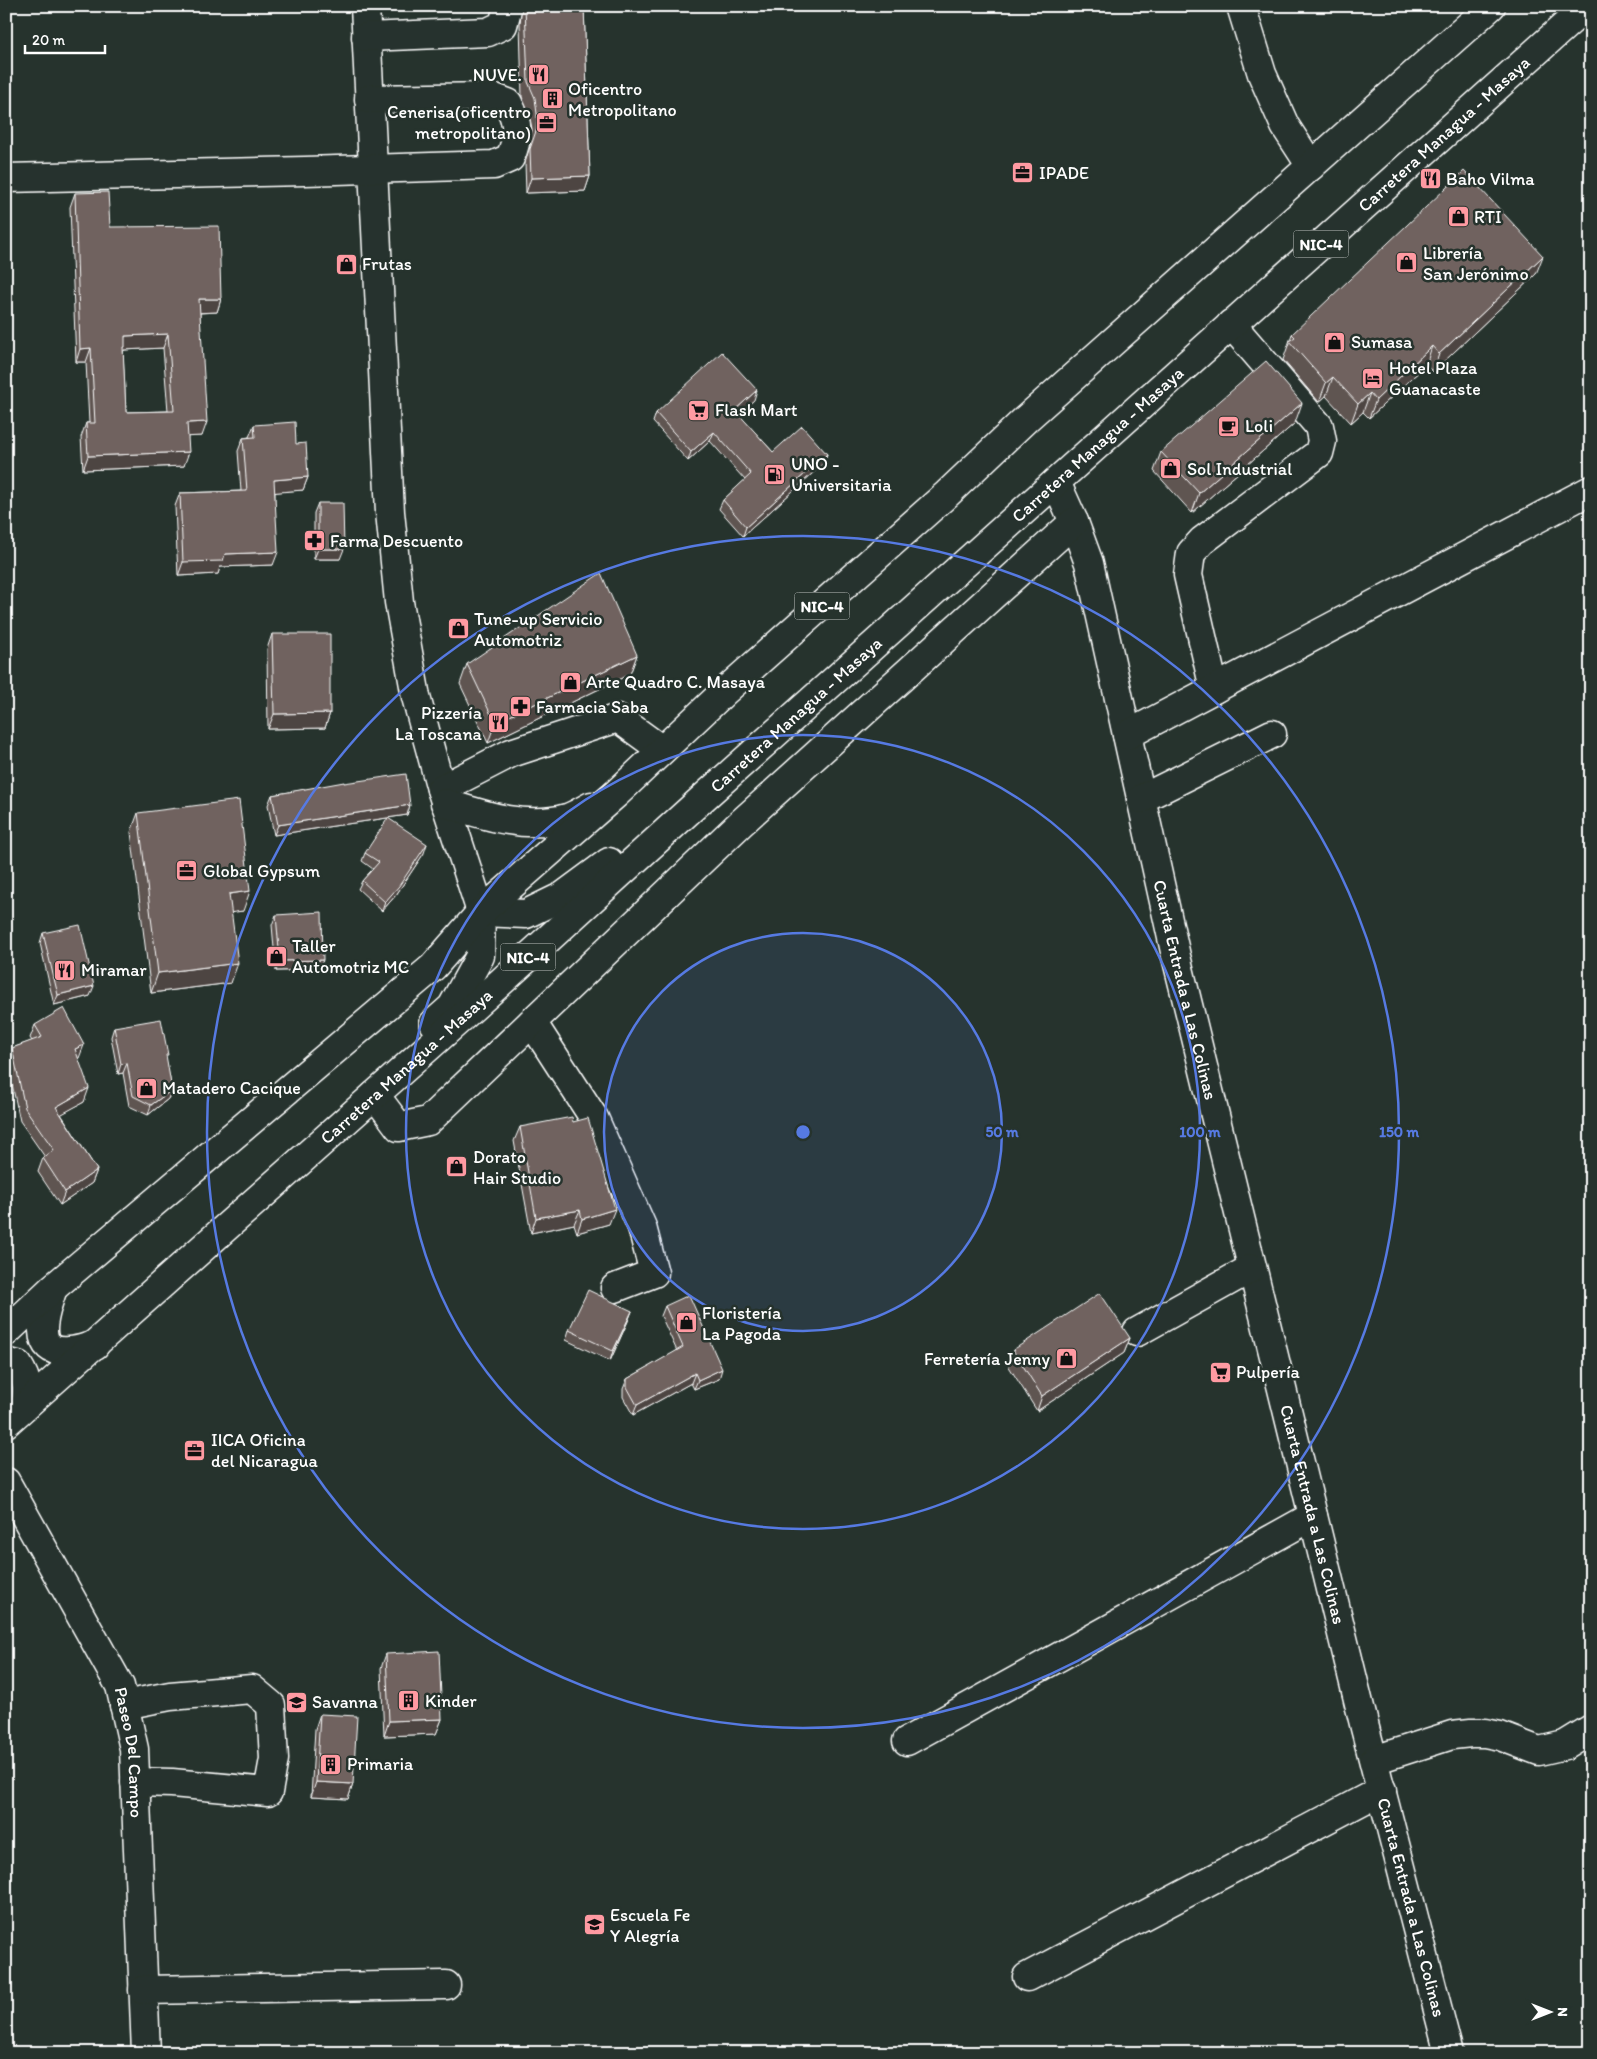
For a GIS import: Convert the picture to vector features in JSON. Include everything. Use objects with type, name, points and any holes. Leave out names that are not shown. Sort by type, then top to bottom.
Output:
[{"type":"main road","points":[[365,6],[390,512],[398,593],[416,697],[443,796],[481,912],[480,956],[452,1006],[391,1065],[377,1093],[399,1127],[428,1121],[741,823],[1074,522]]},
{"type":"main road","points":[[366,38],[488,32],[503,25],[508,6]]},
{"type":"main road","points":[[1241,6],[1262,74],[1285,126],[1312,166]]},
{"type":"main road","name":"NIC-4","points":[[6,1332],[54,1287],[433,967],[481,912],[617,793],[724,692],[947,494],[1026,419],[1491,6]]},
{"type":"main road","name":"Carretera Managua - Masaya","points":[[15,1415],[96,1345],[1587,6]]},
{"type":"main road","points":[[6,178],[494,164],[510,158],[516,143],[516,117],[508,103],[492,97],[369,99]]},
{"type":"main road","points":[[1214,689],[1188,575],[1191,553],[1202,541],[1319,453],[1322,441],[1319,426],[1231,324]]},
{"type":"main road","name":"Cuarta Entrada a Las Colinas","points":[[1056,482],[1074,522],[1089,564],[1176,956],[1313,1516],[1449,2053]]},
{"type":"main road","points":[[1127,735],[1591,490]]},
{"type":"main road","points":[[443,796],[511,753],[618,718],[662,750]]},
{"type":"main road","points":[[1142,799],[1272,734]]},
{"type":"main road","points":[[443,796],[492,818],[534,822],[567,818],[617,793]]},
{"type":"main road","points":[[481,912],[526,914],[564,896],[649,832],[692,808]]},
{"type":"main road","points":[[532,1022],[594,1118],[642,1227],[654,1273],[615,1288]]},
{"type":"main road","points":[[1137,1332],[1252,1268]]},
{"type":"main road","points":[[54,1287],[42,1322],[43,1336],[48,1344],[62,1352],[70,1352],[96,1345]]},
{"type":"main road","points":[[6,1362],[18,1365],[26,1377],[27,1390],[15,1415]]},
{"type":"main road","name":"Paseo Del Campo","points":[[6,1482],[120,1686],[134,1749],[146,2053]]},
{"type":"main road","points":[[907,1741],[1313,1516]]},
{"type":"main road","points":[[124,1705],[170,1696],[252,1689],[271,1705],[274,1760],[268,1792],[172,1783],[135,1782]]},
{"type":"main road","points":[[1374,1760],[1452,1735],[1485,1733],[1500,1736],[1539,1751],[1565,1745],[1591,1730]]},
{"type":"main road","points":[[1027,1977],[1382,1790]]},
{"type":"main road","points":[[143,1990],[446,1985]]},
{"type":"building","name":"Oficentro Metropolitano","points":[[525,6],[584,6],[590,176],[531,178],[530,149],[536,131],[537,114],[535,98],[528,82]]},
{"type":"building","name":"Hotel Plaza Guanacaste","points":[[1464,171],[1543,256],[1439,354],[1432,346],[1376,400],[1370,393],[1358,404],[1333,377],[1326,383],[1289,341],[1295,337],[1292,334]]},
{"type":"building","points":[[108,192],[110,227],[219,226],[221,299],[199,299],[207,422],[187,423],[189,452],[88,456],[86,423],[95,423],[91,348],[80,349],[75,193]],"holes":[[[168,334],[174,411],[126,412],[123,347],[125,347],[125,336]]]},
{"type":"building","points":[[722,352],[757,390],[735,410],[773,452],[802,426],[827,454],[746,527],[723,500],[751,474],[714,432],[691,452],[656,413]]},
{"type":"building","points":[[1266,361],[1302,403],[1199,493],[1161,452]]},
{"type":"building","points":[[295,422],[296,444],[306,443],[308,477],[274,480],[278,552],[225,554],[223,561],[183,562],[180,493],[247,491],[243,438],[255,437],[254,425]]},
{"type":"building","points":[[318,503],[343,503],[344,549],[318,549]]},
{"type":"building","points":[[601,573],[637,655],[495,723],[467,664]]},
{"type":"building","points":[[272,634],[330,634],[330,713],[274,714]]},
{"type":"building","points":[[406,774],[410,805],[278,825],[272,795],[344,782]]},
{"type":"building","name":"Global Gypsum","points":[[239,800],[250,891],[229,894],[238,963],[158,973],[138,813]]},
{"type":"building","points":[[388,818],[427,844],[399,886],[385,902],[362,881],[379,862],[365,853]]},
{"type":"building","points":[[322,912],[323,960],[280,961],[276,915]]},
{"type":"building","name":"Miramar","points":[[80,925],[94,986],[58,995],[43,933]]},
{"type":"building","points":[[64,1008],[84,1045],[75,1049],[89,1088],[56,1107],[97,1170],[65,1192],[43,1158],[54,1150],[25,1108],[12,1048],[42,1037],[35,1025]]},
{"type":"building","points":[[161,1019],[172,1090],[151,1105],[133,1096],[127,1063],[121,1064],[114,1027]]},
{"type":"building","points":[[572,1117],[573,1122],[588,1118],[615,1209],[582,1219],[580,1210],[536,1218],[520,1127]]},
{"type":"building","points":[[6,1197],[10,1201],[6,1205]]},
{"type":"building","points":[[588,1290],[632,1311],[613,1351],[569,1330]]},
{"type":"building","name":"Ferretería Jenny","points":[[1100,1293],[1130,1338],[1042,1396],[1013,1350]]},
{"type":"building","points":[[689,1295],[722,1369],[698,1380],[695,1373],[637,1405],[627,1387],[627,1379],[683,1347],[665,1306]]},
{"type":"building","name":"Kinder","points":[[439,1651],[442,1719],[389,1721],[386,1654]]},
{"type":"building","name":"Primaria","points":[[320,1714],[357,1716],[353,1784],[316,1782]]},
{"type":"place","name":"NUVE.","points":[[538,75]]},
{"type":"place","name":"Oficentro Metropolitano","points":[[552,99]]},
{"type":"place","name":"Cenerisa(oficentro metropolitano)","points":[[547,122]]},
{"type":"place","name":"IPADE","points":[[1023,173]]},
{"type":"place","name":"Baho Vilma","points":[[1430,179]]},
{"type":"place","name":"RTI","points":[[1458,217]]},
{"type":"place","name":"Librería San Jerónimo","points":[[1407,263]]},
{"type":"place","name":"Frutas","points":[[346,264]]},
{"type":"place","name":"Sumasa","points":[[1335,342]]},
{"type":"place","name":"Hotel Plaza Guanacaste","points":[[1373,378]]},
{"type":"place","name":"Flash Mart","points":[[699,410]]},
{"type":"place","name":"Loli","points":[[1229,426]]},
{"type":"place","name":"Sol Industrial","points":[[1171,469]]},
{"type":"place","name":"UNO - Universitaria","points":[[775,474]]},
{"type":"place","name":"Farma Descuento","points":[[314,541]]},
{"type":"place","name":"Tune-up Servicio Automotriz","points":[[458,629]]},
{"type":"place","name":"Arte Quadro C. Masaya","points":[[570,682]]},
{"type":"place","name":"Farmacia Saba","points":[[520,707]]},
{"type":"place","name":"Pizzería La Toscana","points":[[498,723]]},
{"type":"place","name":"Global Gypsum","points":[[187,871]]},
{"type":"place","name":"Taller Automotriz MC","points":[[276,956]]},
{"type":"place","name":"Miramar","points":[[65,970]]},
{"type":"place","name":"Matadero Cacique","points":[[146,1088]]},
{"type":"place","name":"Dorato Hair Studio","points":[[457,1167]]},
{"type":"place","name":"Floristería La Pagoda","points":[[686,1323]]},
{"type":"place","name":"Ferretería Jenny","points":[[1066,1359]]},
{"type":"place","name":"Pulpería","points":[[1220,1372]]},
{"type":"place","name":"IICA Oficina del Nicaragua","points":[[195,1450]]},
{"type":"place","name":"Kinder","points":[[409,1701]]},
{"type":"place","name":"Savanna","points":[[296,1702]]},
{"type":"place","name":"Primaria","points":[[331,1764]]},
{"type":"place","name":"Escuela Fe Y Alegría","points":[[594,1925]]}]
